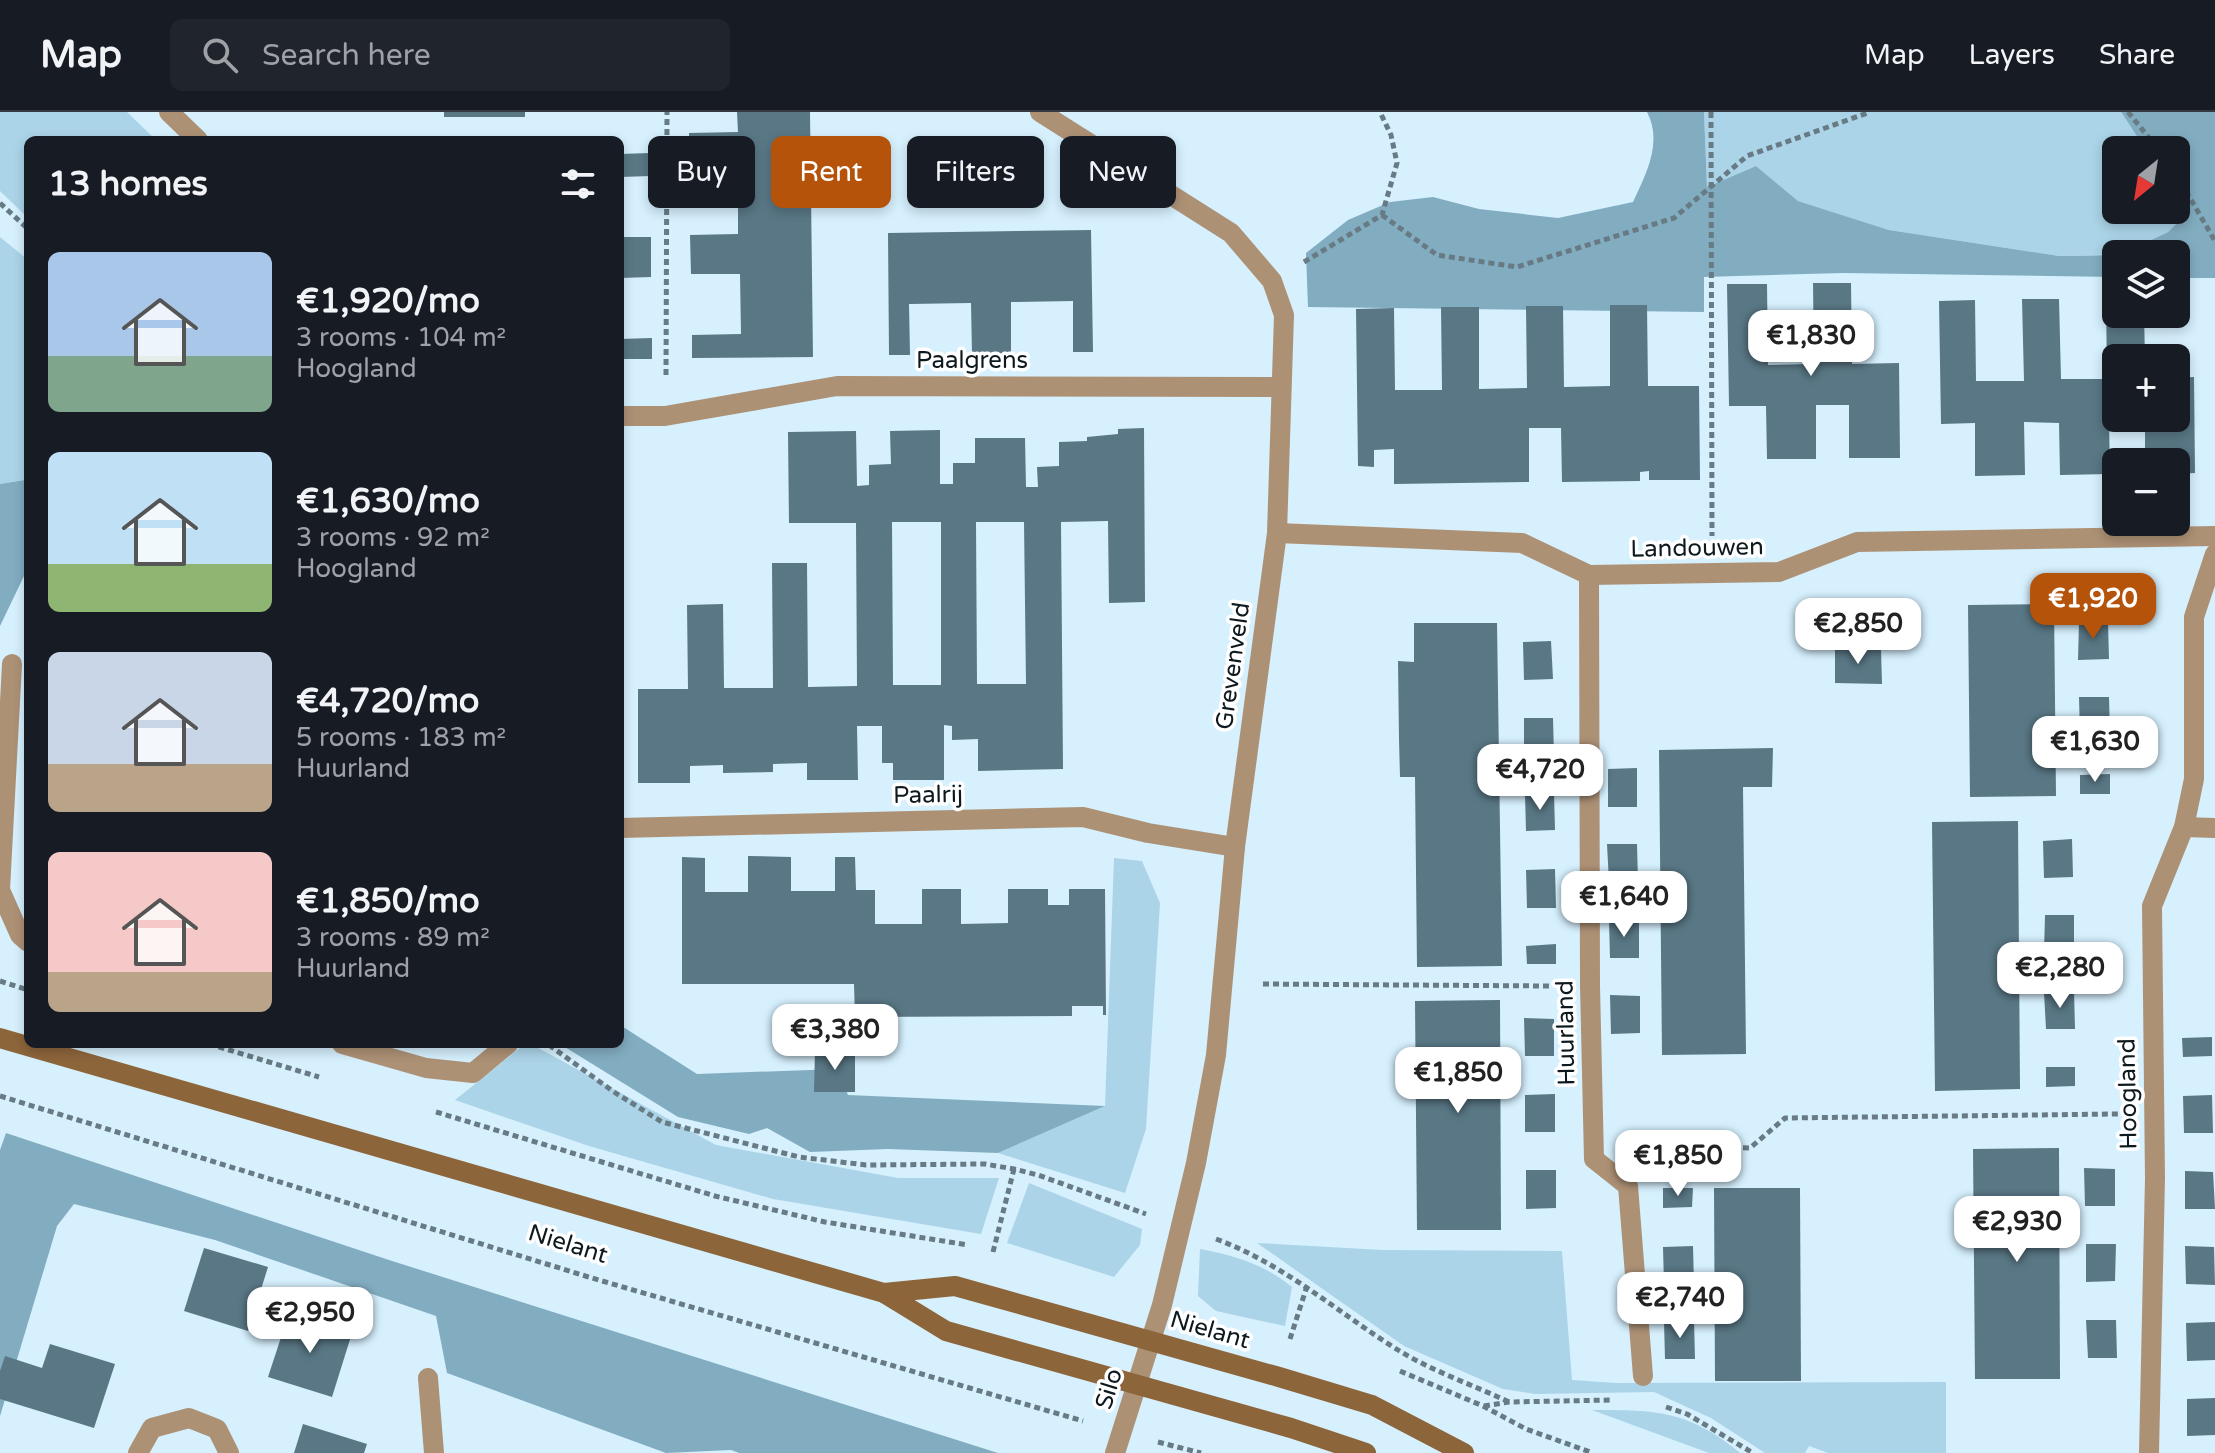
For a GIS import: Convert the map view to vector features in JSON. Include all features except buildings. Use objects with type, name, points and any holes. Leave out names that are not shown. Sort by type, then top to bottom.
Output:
[{"type":"street","points":[[169,112],[194,136]]},
{"type":"street","name":"Grevenveld","points":[[1040,112],[1231,233],[1272,281],[1284,315],[1277,533],[1235,847],[1210,1087],[1196,1163],[1151,1340]]},
{"type":"street","name":"Paalgrens","points":[[624,416],[665,416],[837,386],[1281,387]]},
{"type":"street","name":"Landouwen","points":[[1277,533],[1522,543],[1589,575],[1779,572],[1857,542],[2215,536]]},
{"type":"street","name":"Hoogland","points":[[2149,1453],[2155,1114],[2152,906],[2184,827],[2194,779],[2194,617],[2215,554]]},
{"type":"street","name":"Huurland","points":[[1589,575],[1590,986],[1594,1145]]},
{"type":"street","points":[[12,664],[0,890],[24,938]]},
{"type":"street","name":"Paalrij","points":[[624,828],[1083,817],[1148,833],[1235,847]]},
{"type":"street","points":[[2184,827],[2215,828]]},
{"type":"street","name":"Nielant","points":[[0,1038],[24,1045]]},
{"type":"street","name":"Nielant","points":[[35,1048],[884,1293],[946,1331],[1291,1428],[1366,1453]]},
{"type":"street","points":[[356,1048],[426,1068],[473,1073],[503,1048]]},
{"type":"street","points":[[1594,1145],[1594,1159],[1628,1186],[1643,1376]]},
{"type":"street","name":"Nielant","points":[[884,1293],[955,1286],[1151,1340],[1372,1405],[1464,1453]]},
{"type":"street","name":"Silo","points":[[1115,1453],[1151,1340]]},
{"type":"street","points":[[428,1378],[434,1453]]},
{"type":"street","points":[[138,1453],[152,1428],[189,1418],[217,1429],[229,1453]]},
{"type":"path","points":[[665,416],[667,112]]},
{"type":"path","points":[[1272,281],[1382,215],[1397,163],[1391,135],[1380,112]]},
{"type":"path","points":[[1711,112],[1713,573]]},
{"type":"path","points":[[1382,215],[1437,255],[1517,267],[1674,218],[1747,156],[1870,112]]},
{"type":"path","points":[[2128,112],[2148,136]]},
{"type":"path","points":[[2190,197],[2215,238]]},
{"type":"path","points":[[0,203],[24,225]]},
{"type":"path","points":[[0,981],[24,989]]},
{"type":"path","points":[[1222,983],[1590,986]]},
{"type":"path","points":[[222,1048],[328,1080]]},
{"type":"path","points":[[554,1048],[662,1122],[799,1157],[866,1165],[985,1164],[1014,1169],[1252,1253],[1285,1271],[1400,1351],[1509,1402]]},
{"type":"path","name":"Nielant","points":[[0,1096],[592,1278],[1122,1433]]},
{"type":"path","points":[[432,1111],[715,1196],[825,1222],[972,1246]]},
{"type":"path","points":[[1594,1145],[1750,1148],[1785,1118],[2155,1114]]},
{"type":"path","points":[[993,1252],[1014,1169]]},
{"type":"path","points":[[982,1249],[1004,1256]]},
{"type":"path","points":[[1187,1450],[1201,1453]]},
{"type":"shaded area","points":[[0,112],[127,112],[152,136],[24,136],[24,214],[0,191]]},
{"type":"shaded area","points":[[1647,112],[1704,112],[1707,187],[1756,166],[1798,201],[1889,230],[2059,256],[2102,255],[2102,277],[1843,273],[1704,277],[1704,312],[1308,307],[1306,253],[1348,220],[1390,202],[1433,197],[1479,209],[1558,218],[1633,202],[1651,158],[1652,123]]},
{"type":"shaded area","points":[[1704,112],[2121,112],[2137,136],[2102,136],[2102,224],[2177,224],[2151,240],[2102,240],[2102,255],[2059,256],[1889,230],[1798,201],[1756,166],[1707,187]]},
{"type":"shaded area","points":[[2121,112],[2215,112],[2215,278],[2190,278],[2190,240],[2151,240],[2176,224],[2190,224],[2190,136],[2137,136]]},
{"type":"shaded area","points":[[0,237],[24,257],[24,480],[0,484]]},
{"type":"shaded area","points":[[24,480],[24,576],[0,626],[0,484]]},
{"type":"shaded area","points":[[1114,858],[1142,861],[1160,903],[1146,1129],[1125,1193],[998,1153],[1105,1106]]},
{"type":"shaded area","points":[[624,1028],[697,1074],[838,1069],[848,1095],[1105,1106],[998,1153],[888,1149],[810,1152],[767,1128],[749,1134],[678,1117],[566,1048],[624,1048]]},
{"type":"shaded area","points":[[520,1048],[538,1048],[716,1145],[898,1178],[999,1178],[981,1234],[773,1199],[589,1146],[455,1100]]},
{"type":"shaded area","points":[[6,1133],[389,1260],[998,1453],[739,1453],[731,1450],[666,1453],[447,1373],[436,1316],[215,1240],[74,1204],[57,1226],[0,1416],[0,1150]]},
{"type":"shaded area","points":[[1029,1183],[1142,1229],[1140,1245],[1114,1277],[1007,1243]]},
{"type":"shaded area","points":[[1257,1243],[1383,1250],[1562,1251],[1572,1380],[1616,1383],[1946,1382],[1946,1453],[1828,1453],[1809,1446],[1805,1453],[1765,1453],[1711,1418],[1654,1392],[1535,1394],[1503,1389],[1404,1346]]},
{"type":"shaded area","points":[[1200,1249],[1249,1262],[1292,1287],[1285,1326],[1216,1311],[1198,1296]]},
{"type":"shaded area","points":[[1592,1410],[1670,1415],[1704,1428],[1740,1453],[1709,1453]]}]
